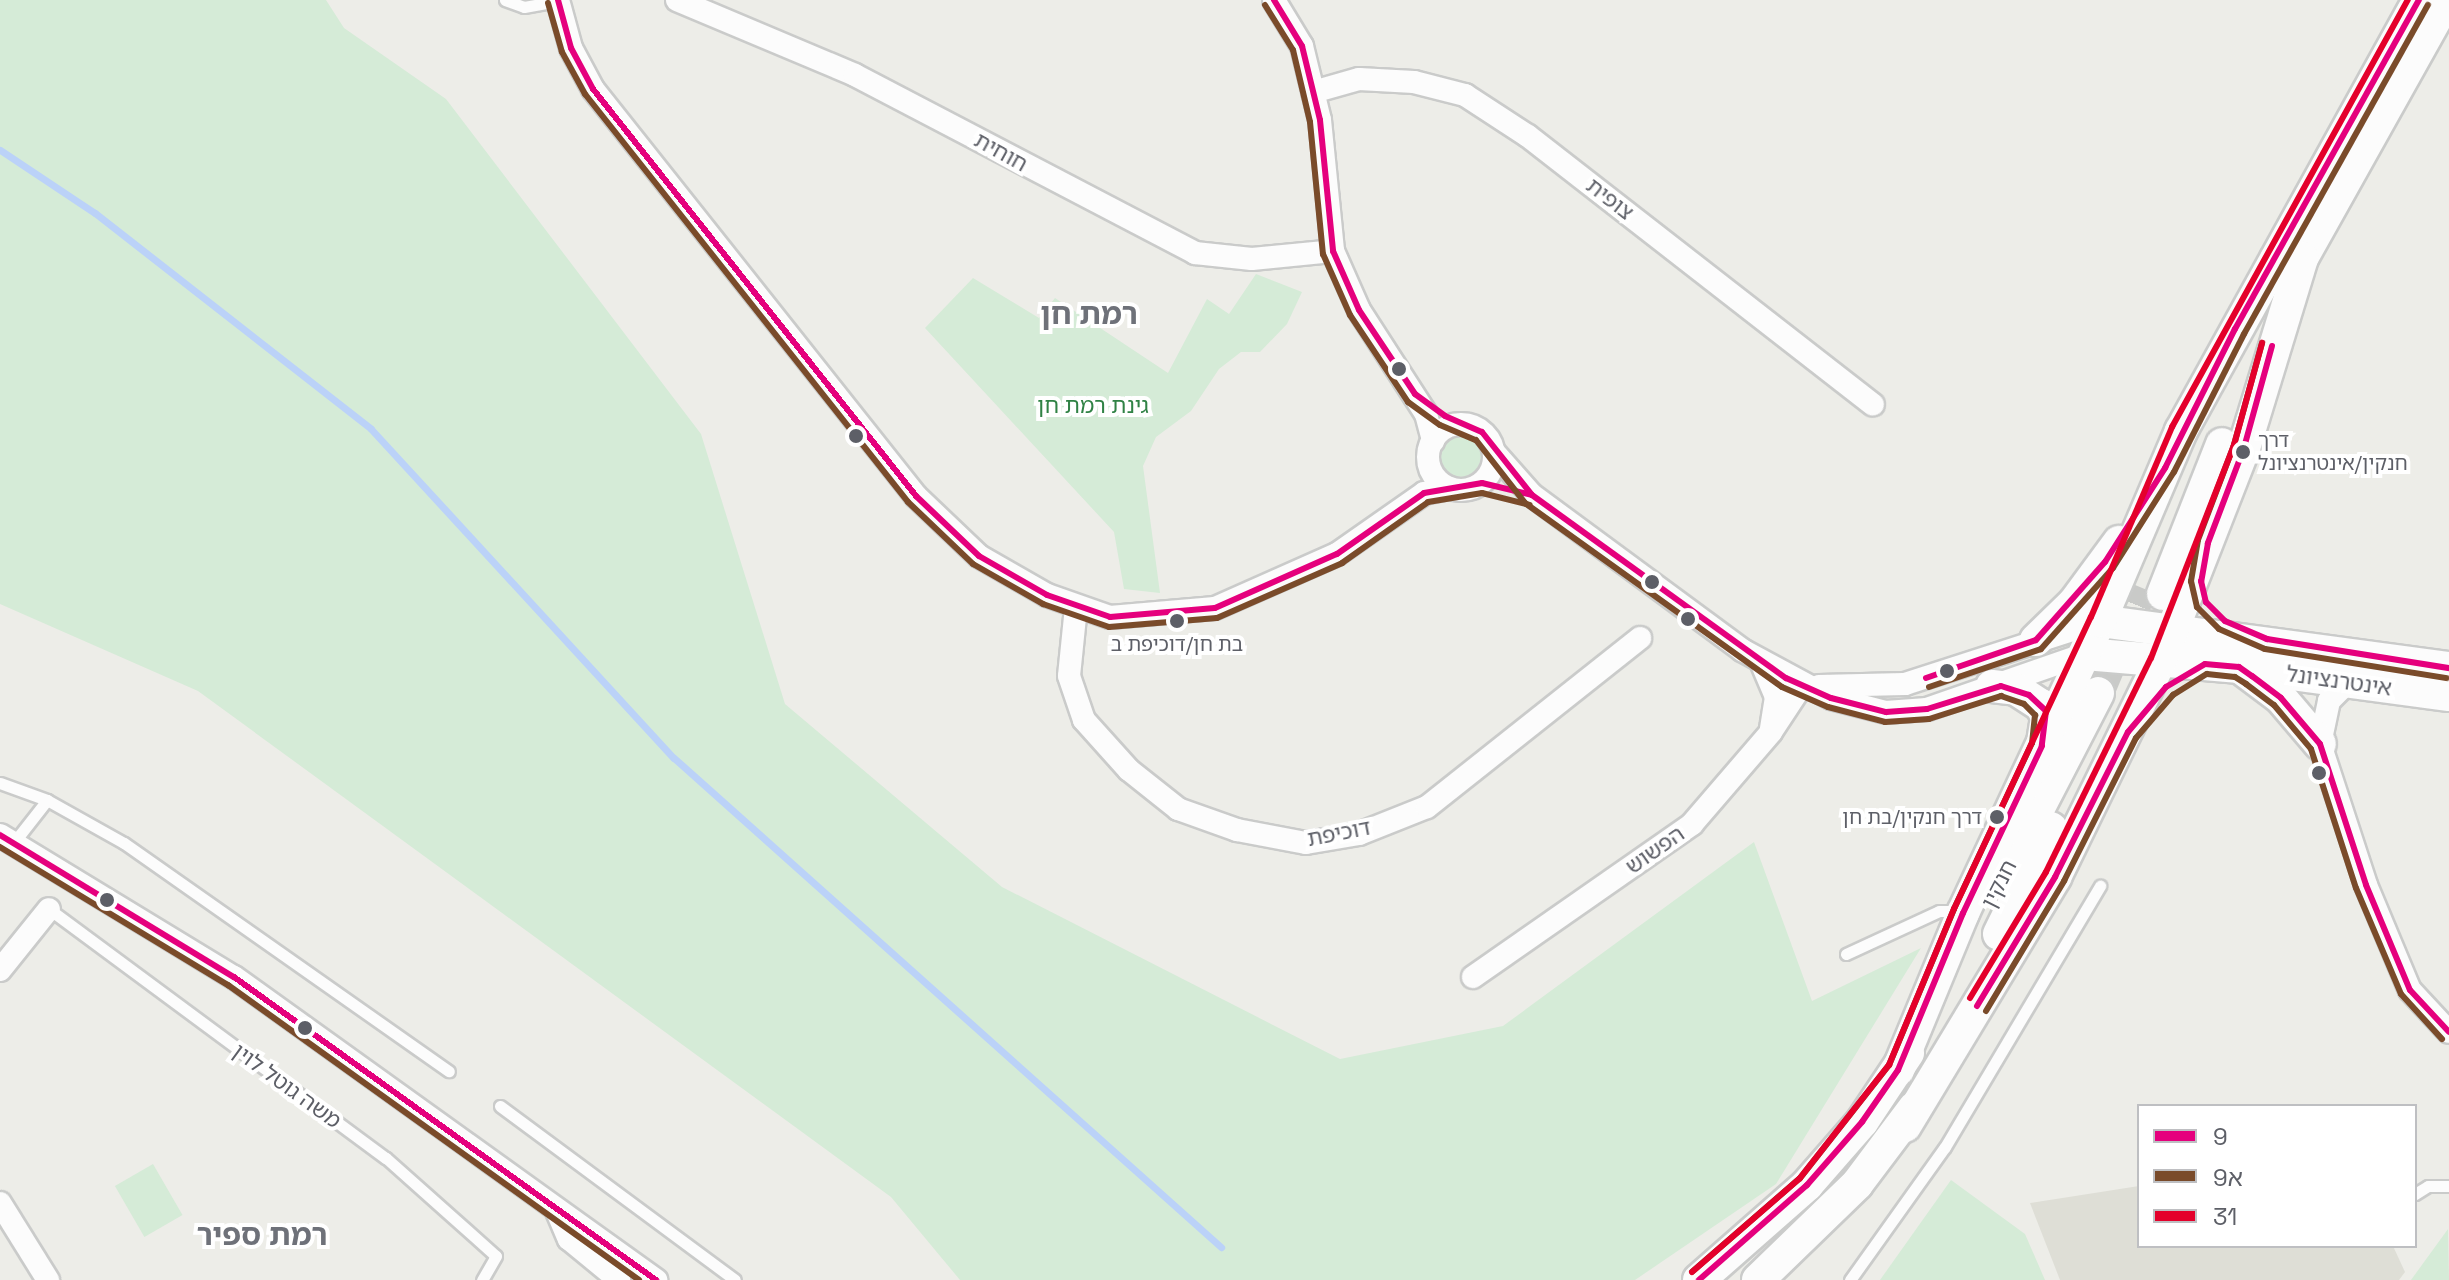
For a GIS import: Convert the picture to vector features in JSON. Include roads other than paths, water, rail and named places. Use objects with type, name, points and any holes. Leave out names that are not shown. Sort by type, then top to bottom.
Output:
[{"type":"main road","points":[[2152,591],[2288,260],[2419,0]]},
{"type":"main road","points":[[2036,640],[2105,562],[2165,468],[2446,0]]},
{"type":"main road","points":[[1905,1126],[2055,877],[2160,662],[2244,448],[2288,260]]},
{"type":"main road","points":[[1898,1070],[1963,913],[2100,621],[2165,468]]},
{"type":"main road","points":[[2208,543],[2201,581],[2206,602],[2225,621],[2267,639]]},
{"type":"main road","name":"אינטרנציונל","points":[[2100,621],[2267,639],[2440,671]]},
{"type":"main road","name":"אינטרנציונל","points":[[2085,654],[2239,667],[2345,682],[2440,671]]},
{"type":"main road","points":[[2128,732],[2166,687],[2205,664]]},
{"type":"main road","points":[[2239,667],[2281,698],[2320,744]]},
{"type":"main road","points":[[1992,686],[2016,689],[2041,705],[2047,717],[2042,746]]},
{"type":"main road","name":"חנקין","points":[[1699,1280],[1807,1185],[1862,1122],[1898,1070],[2107,695],[1905,1126],[1820,1224],[1758,1280]]},
{"type":"street","name":"חוחית","points":[[677,0],[855,75],[1195,253],[1252,259],[1333,251]]},
{"type":"street","points":[[1274,0],[1302,46],[1313,92],[1333,251],[1359,310],[1415,394],[1431,452],[1433,474],[1450,488]]},
{"type":"street","points":[[558,1],[571,48],[593,89],[916,496],[979,556],[1076,607],[1110,617],[1215,608],[1337,554],[1415,498],[1482,483],[1532,495]]},
{"type":"street","name":"צופית","points":[[1313,92],[1359,79],[1414,82],[1465,95],[1528,136],[1873,405]]},
{"type":"street","points":[[1415,394],[1462,424],[1482,432],[1494,452],[1532,495],[1762,663],[1802,685],[1886,712],[1927,709],[2085,654]]},
{"type":"street","points":[[1415,498],[1431,452],[1462,424]]},
{"type":"street","points":[[1482,483],[1494,452]]},
{"type":"street","name":"דוכיפת","points":[[1076,607],[1069,676],[1084,720],[1129,770],[1178,809],[1237,830],[1306,843],[1359,834],[1427,807],[1640,638]]},
{"type":"street","points":[[1802,685],[1905,684],[2100,621]]},
{"type":"street","points":[[1762,663],[1770,673],[1776,697],[1771,732]]},
{"type":"street","points":[[2440,671],[2366,671],[2345,682],[2325,712],[2320,744],[2366,885],[2410,990],[2449,1032]]},
{"type":"street","name":"הפשוש","points":[[1473,977],[1692,824],[1771,732],[1802,685]]},
{"type":"street","points":[[8,838],[234,977],[656,1280]]},
{"type":"street","points":[[0,970],[49,909]]},
{"type":"street","points":[[0,1203],[48,1280]]},
{"type":"street","points":[[555,1208],[569,1239],[619,1280]]},
{"type":"lane","points":[[505,0],[524,7],[558,1]]},
{"type":"lane","points":[[0,783],[47,800],[124,843],[449,1071]]},
{"type":"lane","points":[[8,838],[47,800]]},
{"type":"lane","points":[[1850,1280],[1945,1147],[2100,886]]},
{"type":"lane","points":[[1846,954],[1939,911],[1953,908],[1963,913]]},
{"type":"lane","name":"משה גוטל לוין","points":[[49,909],[386,1158],[496,1256],[482,1280]]},
{"type":"lane","points":[[500,1106],[727,1277]]},
{"type":"lane","points":[[2417,1193],[2428,1186],[2449,1186]]},
{"type":"waterway","points":[[0,150],[95,213],[371,429],[674,758],[1221,1247]]},
{"type":"tunnel","points":[[2098,693],[2142,588]]},
{"type":"place","name":"דרך חנקין/אינטרנציונל","points":[[2243,452]]},
{"type":"place","name":"בת חן/דוכיפת ב","points":[[1177,621]]},
{"type":"place","name":"דרך חנקין/בת חן","points":[[1997,817]]},
{"type":"district","name":"רמת חן","points":[[1089,314]]},
{"type":"district","name":"רמת ספיר","points":[[262,1235]]},
{"type":"park label","name":"גינת רמת חן","points":[[1093,406]]}]
